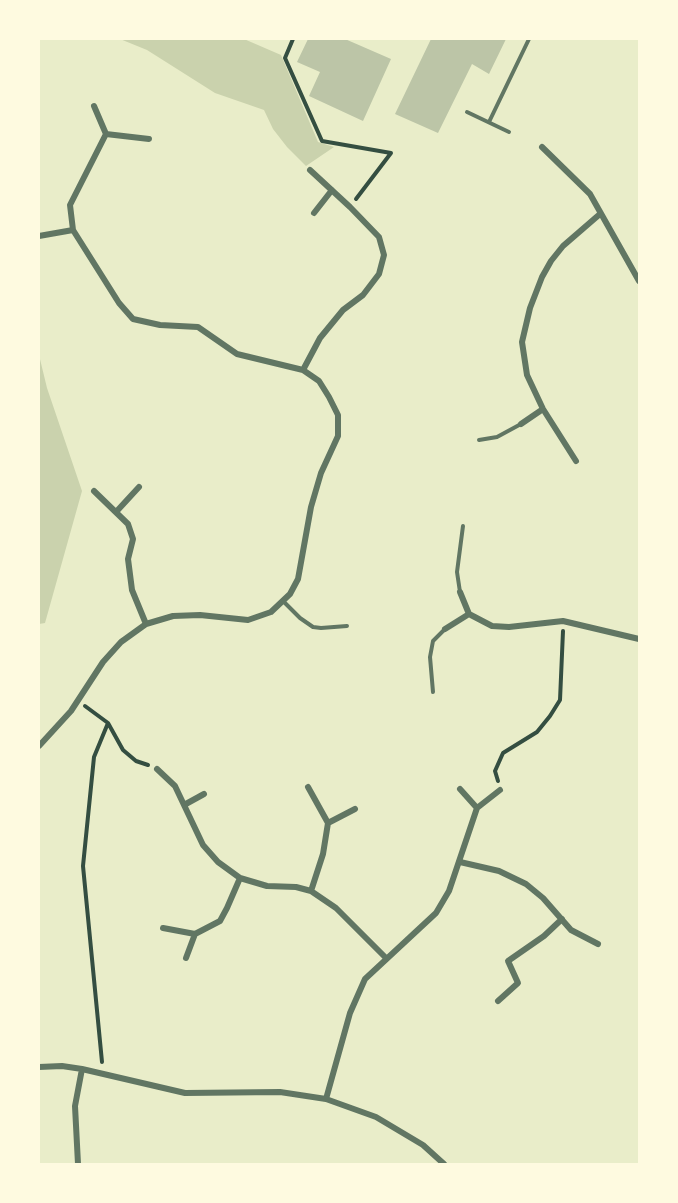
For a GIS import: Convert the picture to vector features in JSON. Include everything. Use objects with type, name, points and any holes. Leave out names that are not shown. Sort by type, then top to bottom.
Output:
[{"type":"street","points":[[94,106],[106,134]]},
{"type":"street","points":[[106,134],[149,139]]},
{"type":"street","points":[[39,746],[71,711],[103,662],[115,648],[146,624],[173,616],[200,615],[248,620],[271,612],[290,594],[298,579],[310,507],[321,473],[338,436],[338,415],[329,397],[319,381],[303,370],[237,354],[198,327],[160,325],[133,319],[119,303],[73,230],[70,205],[106,134]]},
{"type":"street","points":[[542,147],[590,194],[639,281]]},
{"type":"street","points":[[303,370],[320,338],[343,310],[363,295],[379,274],[384,255],[379,237],[310,170]]},
{"type":"street","points":[[314,213],[332,190]]},
{"type":"street","points":[[576,461],[543,409],[527,375],[522,342],[530,308],[551,261],[562,246],[600,214]]},
{"type":"street","points":[[39,236],[73,230]]},
{"type":"street","points":[[521,424],[543,409]]},
{"type":"street","points":[[116,512],[139,486]]},
{"type":"street","points":[[93,491],[128,525],[132,540],[128,559],[132,590],[146,624]]},
{"type":"street","points":[[460,591],[469,614],[492,626],[508,627],[563,621],[639,639]]},
{"type":"street","points":[[445,629],[469,614]]},
{"type":"street","points":[[157,769],[175,786],[203,845],[218,862],[240,878],[267,886],[296,887],[310,891],[336,908],[386,957]]},
{"type":"street","points":[[308,787],[328,824],[323,854],[310,891]]},
{"type":"street","points":[[460,789],[477,807]]},
{"type":"street","points":[[326,1099],[350,1013],[365,979],[386,957],[415,934],[436,913],[449,891],[477,807],[500,790]]},
{"type":"street","points":[[184,805],[204,794]]},
{"type":"street","points":[[328,824],[355,809]]},
{"type":"street","points":[[460,862],[499,871],[526,884],[543,898],[571,930],[598,944]]},
{"type":"street","points":[[163,928],[195,934],[220,921],[240,878]]},
{"type":"street","points":[[498,1001],[518,983],[508,961],[544,936],[562,919]]},
{"type":"street","points":[[186,958],[195,934]]},
{"type":"street","points":[[39,1067],[62,1066],[82,1069],[185,1093],[280,1092],[326,1099],[376,1116],[423,1145],[444,1164]]},
{"type":"street","points":[[78,1164],[75,1106],[82,1069]]},
{"type":"lane","points":[[489,122],[529,39]]},
{"type":"lane","points":[[467,112],[509,132]]},
{"type":"lane","points":[[479,440],[497,437],[521,424]]},
{"type":"lane","points":[[460,591],[457,572],[463,526]]},
{"type":"lane","points":[[283,600],[300,618],[313,627],[346,626]]},
{"type":"lane","points":[[433,692],[430,657],[434,641],[445,629]]},
{"type":"path","points":[[293,39],[285,58],[322,141],[391,153],[350,207]]},
{"type":"path","points":[[500,790],[495,771],[503,753],[537,732],[560,700],[563,621]]},
{"type":"path","points":[[78,700],[108,723],[123,750],[136,761],[157,769]]},
{"type":"path","points":[[104,1074],[95,1004],[83,866],[94,757],[108,723]]},
{"type":"green space","points":[[120,39],[244,39],[281,55],[318,142],[334,147],[306,166],[273,129],[264,110],[215,93],[147,50]]},
{"type":"green space","points":[[39,355],[47,388],[82,491],[45,623],[39,624]]},
{"type":"building","points":[[308,39],[345,39],[391,59],[363,121],[309,96],[320,72],[297,62]]},
{"type":"building","points":[[431,39],[506,39],[489,74],[472,64],[438,133],[395,114]]}]
